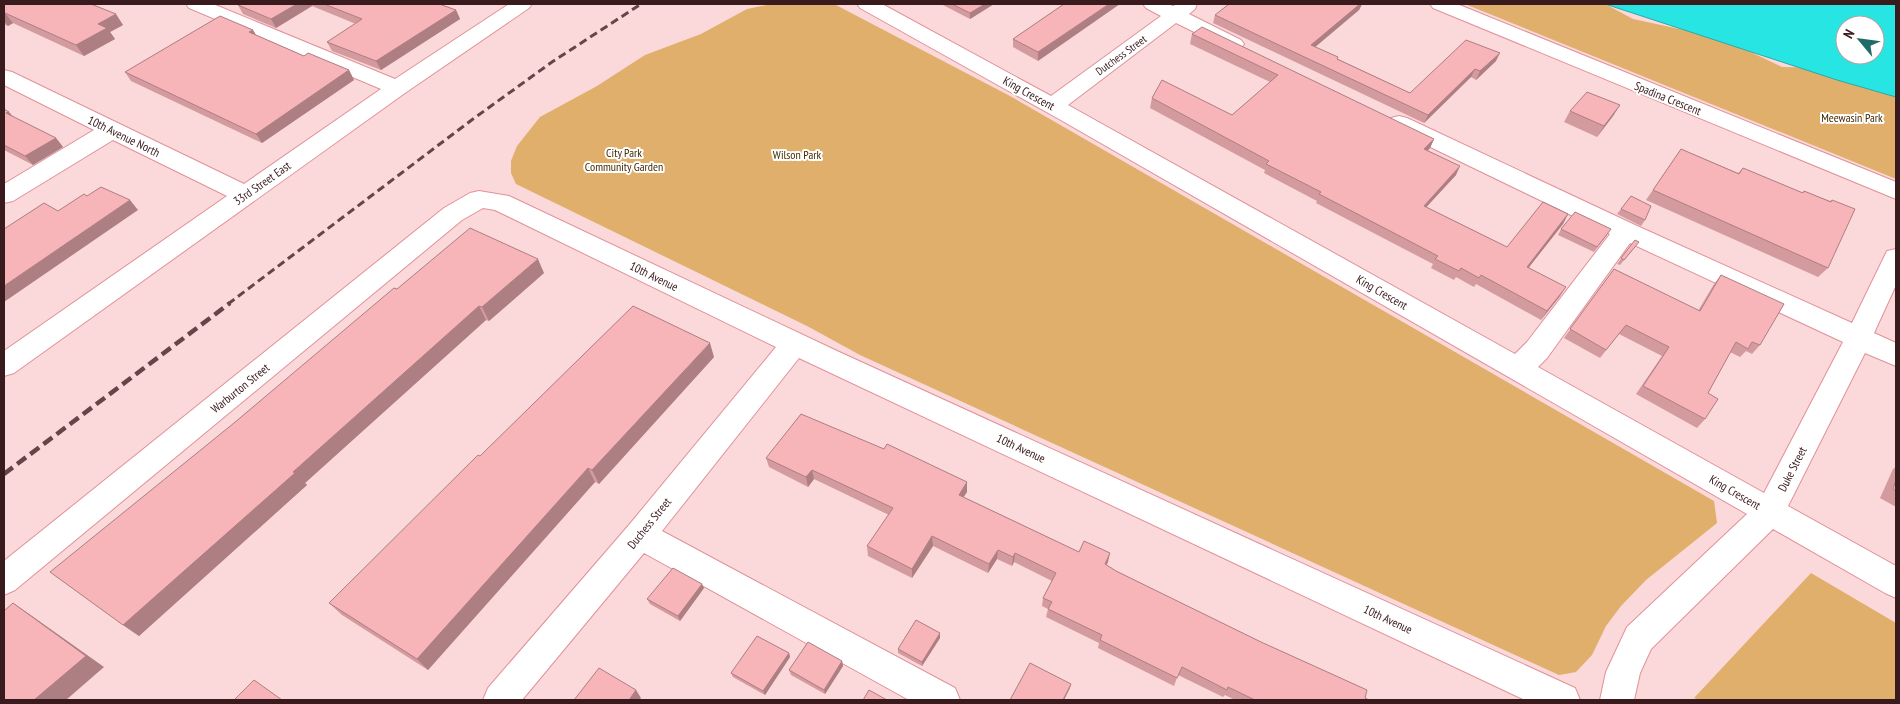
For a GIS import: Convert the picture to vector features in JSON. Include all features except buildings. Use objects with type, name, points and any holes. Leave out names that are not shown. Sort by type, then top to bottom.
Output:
[{"type":"street","points":[[196,4],[397,88]]},
{"type":"street","name":"33rd Street East","points":[[4,365],[397,88],[522,4]]},
{"type":"street","name":"King Crescent","points":[[867,4],[1052,106],[1896,583]]},
{"type":"street","points":[[1153,4],[1182,10],[1250,51]]},
{"type":"street","name":"Spadina Crescent","points":[[1440,4],[1896,191]]},
{"type":"street","name":"Dutchess Street","points":[[1052,106],[1182,10]]},
{"type":"street","name":"10th Avenue North","points":[[4,77],[245,195]]},
{"type":"street","points":[[1384,115],[1626,231],[1896,355]]},
{"type":"street","points":[[4,195],[112,130]]},
{"type":"street","name":"10th Avenue","points":[[478,199],[500,202],[795,343],[1563,700]]},
{"type":"street","name":"Warburton Street","points":[[4,580],[453,214],[478,199]]},
{"type":"street","points":[[1518,369],[1537,350],[1626,231]]},
{"type":"street","name":"Duke Street","points":[[1617,700],[1622,672],[1639,638],[1770,512],[1859,337],[1896,258]]},
{"type":"street","name":"Duchess Street","points":[[500,700],[640,535],[795,343]]},
{"type":"street","points":[[640,535],[943,700]]},
{"type":"green space","name":"Wilson Park","points":[[772,4],[834,4],[1010,96],[1714,501],[1717,523],[1646,580],[1621,606],[1606,626],[1592,655],[1576,672],[1559,675],[860,355],[807,326],[516,184],[511,173],[511,161],[517,146],[540,117],[597,86],[645,55],[701,34],[747,9]]},
{"type":"green space","name":"Meewasin Park","points":[[1465,4],[1605,4],[1633,19],[1721,38],[1782,67],[1831,68],[1896,89],[1896,179]]},
{"type":"green space","points":[[1811,573],[1896,623],[1896,700],[1700,700],[1694,698]]},
{"type":"water","points":[[1605,4],[1896,4],[1896,97],[1837,80]]},
{"type":"railway","points":[[228,304],[473,119],[552,62],[641,4]]},
{"type":"railway","points":[[4,474],[230,303]]},
{"type":"park label","name":"City Park Community Garden","points":[[624,159]]}]
